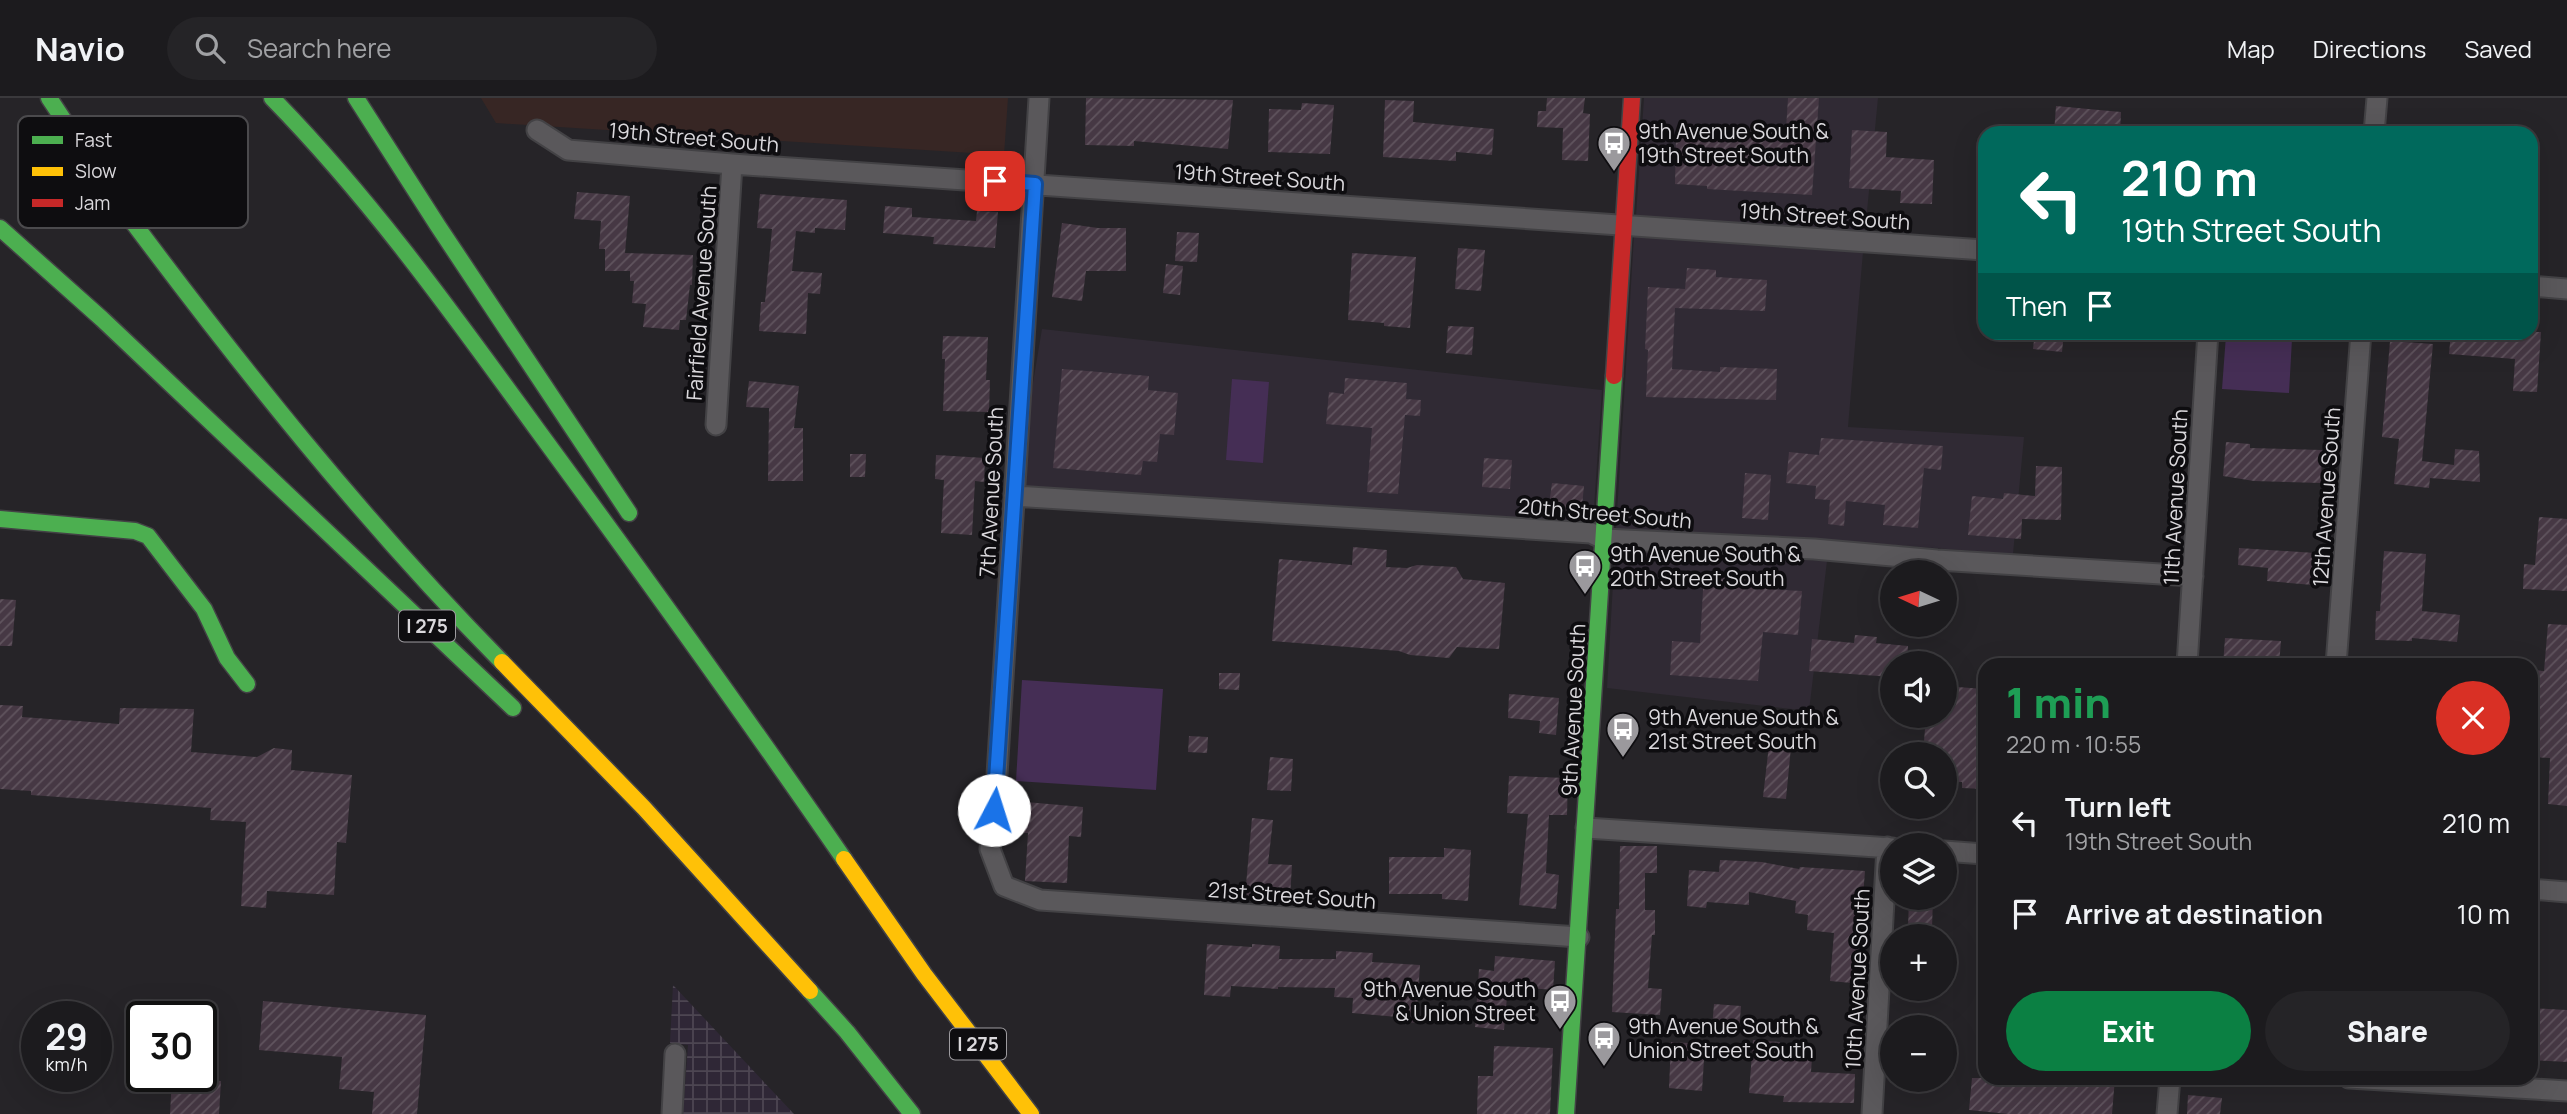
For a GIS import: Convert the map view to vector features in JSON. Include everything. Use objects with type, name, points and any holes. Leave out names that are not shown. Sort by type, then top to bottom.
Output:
[{"type":"main road","points":[[49,98],[61,116]]},
{"type":"main road","name":"I 275","points":[[272,98],[320,147],[385,225],[706,660],[923,974],[1031,1114]]},
{"type":"main road","points":[[356,98],[635,523]]},
{"type":"main road","name":"9th Avenue South","points":[[1566,1114],[1632,98]]},
{"type":"main road","name":"I 275","points":[[0,228],[102,319],[528,722]]},
{"type":"main road","points":[[138,228],[346,491],[477,637],[644,808],[847,1032],[912,1114]]},
{"type":"main road","points":[[0,519],[125,530],[148,536],[204,609],[227,657],[247,684]]},
{"type":"main road","points":[[717,650],[923,974]]},
{"type":"main road","points":[[655,843],[847,1032]]},
{"type":"street","name":"7th Avenue South","points":[[1004,886],[990,849],[996,791],[1039,98]]},
{"type":"street","points":[[2375,126],[2377,98]]},
{"type":"street","name":"19th Street South","points":[[537,130],[568,150],[732,164],[1978,250]]},
{"type":"street","name":"Fairfield Avenue South","points":[[716,425],[732,164]]},
{"type":"street","points":[[2538,287],[2567,289]]},
{"type":"street","name":"11th Avenue South","points":[[2187,658],[2208,340]]},
{"type":"street","name":"12th Avenue South","points":[[2337,658],[2360,340]]},
{"type":"street","name":"20th Street South","points":[[1014,496],[1591,533],[1604,538],[1814,549],[1937,560],[2193,576]]},
{"type":"street","points":[[1586,828],[1880,847]]},
{"type":"street","points":[[1957,852],[1978,854]]},
{"type":"street","name":"21st Street South","points":[[1004,886],[1040,900],[1579,937]]},
{"type":"street","points":[[2538,890],[2567,892]]},
{"type":"street","name":"10th Avenue South","points":[[1872,1114],[1886,910]]},
{"type":"street","points":[[672,1114],[675,1054]]},
{"type":"street","points":[[2167,1114],[2169,1085]]},
{"type":"street","points":[[2466,1085],[2567,1091]]},
{"type":"shaded area","points":[[481,98],[1008,98],[1004,155],[496,123]]},
{"type":"shaded area","points":[[1644,98],[1878,98],[1865,232],[1636,216]]},
{"type":"shaded area","points":[[1634,236],[1863,252],[1848,427],[2024,437],[2013,554],[1815,539],[1616,529]]},
{"type":"shaded area","points":[[1042,329],[1602,390],[1593,523],[1026,487],[1031,395]]},
{"type":"shaded area","points":[[2226,340],[2292,340],[2289,393],[2222,389]]},
{"type":"shaded area","points":[[1232,379],[1269,382],[1263,463],[1226,460]]},
{"type":"shaded area","points":[[1615,549],[1827,561],[1809,711],[1607,688]]},
{"type":"shaded area","points":[[1022,680],[1163,689],[1156,790],[1016,781]]},
{"type":"shaded area","points":[[673,985],[794,1114],[683,1114],[688,1045],[670,1043]]},
{"type":"building","points":[[1086,98],[1233,100],[1228,149],[1134,141],[1134,146],[1085,145]]},
{"type":"building","points":[[1547,98],[1585,98],[1583,113],[1590,114],[1588,161],[1562,160],[1563,128],[1537,127],[1538,111],[1546,111]]},
{"type":"building","points":[[1788,98],[1819,98],[1812,195],[1707,189],[1707,186],[1675,184],[1676,137],[1710,138],[1710,126],[1786,130]]},
{"type":"building","points":[[1385,100],[1414,101],[1413,122],[1494,129],[1492,155],[1456,152],[1456,161],[1383,157]]},
{"type":"building","points":[[1302,103],[1334,105],[1330,154],[1268,152],[1269,109],[1301,110]]},
{"type":"building","points":[[2056,106],[2121,112],[2120,126],[2055,126]]},
{"type":"building","points":[[1852,130],[1887,132],[1886,157],[1934,160],[1932,204],[1900,203],[1901,191],[1849,188]]},
{"type":"building","points":[[577,192],[630,196],[625,253],[693,255],[692,285],[686,320],[680,320],[679,330],[643,327],[646,304],[632,303],[634,281],[630,281],[630,271],[605,271],[605,249],[599,249],[601,221],[574,219]]},
{"type":"building","points":[[760,194],[847,200],[845,230],[815,228],[815,233],[796,231],[792,271],[822,273],[820,294],[808,293],[806,334],[759,331],[761,302],[765,302],[772,229],[757,228]]},
{"type":"building","points":[[885,206],[912,208],[912,217],[976,221],[977,211],[998,212],[995,248],[933,244],[934,237],[883,233]]},
{"type":"building","points":[[1062,223],[1098,228],[1126,228],[1126,271],[1086,271],[1082,301],[1052,297]]},
{"type":"building","points":[[1177,232],[1199,233],[1197,262],[1175,261]]},
{"type":"building","points":[[1458,248],[1485,250],[1481,291],[1455,289]]},
{"type":"building","points":[[1352,253],[1416,257],[1410,328],[1348,320]]},
{"type":"building","points":[[1166,264],[1183,266],[1180,295],[1163,293]]},
{"type":"building","points":[[1687,268],[1716,270],[1716,277],[1767,280],[1765,311],[1675,308],[1672,369],[1720,372],[1720,367],[1777,369],[1776,400],[1646,397],[1648,287],[1685,289]]},
{"type":"building","points":[[1448,326],[1474,327],[1472,355],[1446,353]]},
{"type":"building","points":[[2538,332],[2541,332],[2537,392],[2513,391],[2515,359],[2449,354],[2450,340],[2538,340]]},
{"type":"building","points":[[943,336],[988,337],[986,380],[990,380],[989,412],[943,411]]},
{"type":"building","points":[[2034,340],[2063,340],[2062,352],[2033,349]]},
{"type":"building","points":[[2390,341],[2433,344],[2422,461],[2454,465],[2455,449],[2479,451],[2480,482],[2430,478],[2429,488],[2394,484],[2399,439],[2382,437]]},
{"type":"building","points":[[1062,369],[1149,376],[1148,390],[1178,393],[1174,435],[1160,434],[1157,462],[1143,461],[1141,475],[1053,468]]},
{"type":"building","points":[[1345,378],[1407,383],[1406,399],[1421,400],[1420,416],[1405,415],[1398,494],[1367,492],[1372,428],[1326,424],[1329,392],[1344,394]]},
{"type":"building","points":[[749,381],[799,386],[794,428],[803,428],[803,481],[768,481],[769,408],[746,407]]},
{"type":"building","points":[[1821,438],[1943,446],[1941,470],[1924,468],[1918,528],[1883,525],[1885,505],[1846,501],[1844,526],[1828,524],[1830,500],[1815,499],[1816,486],[1786,483],[1789,452],[1819,455]]},
{"type":"building","points":[[2226,442],[2250,444],[2250,448],[2322,450],[2321,483],[2254,481],[2223,476]]},
{"type":"building","points":[[850,454],[866,454],[865,477],[850,477]]},
{"type":"building","points":[[936,455],[985,458],[984,482],[975,481],[972,535],[941,533],[944,480],[935,479]]},
{"type":"building","points":[[1484,458],[1512,460],[1510,489],[1482,487]]},
{"type":"building","points":[[2036,466],[2062,467],[2061,520],[2022,519],[2021,539],[1968,535],[1972,496],[2003,499],[2004,493],[2035,496]]},
{"type":"building","points":[[1745,473],[1771,475],[1768,520],[1742,518]]},
{"type":"building","points":[[1552,483],[1584,486],[1581,516],[1548,512]]},
{"type":"building","points":[[2539,517],[2567,519],[2567,591],[2523,589],[2524,564],[2535,565]]},
{"type":"building","points":[[1353,547],[1387,550],[1386,567],[1456,567],[1463,579],[1505,583],[1499,649],[1457,647],[1449,658],[1410,655],[1399,651],[1272,641],[1279,559],[1352,565]]},
{"type":"building","points":[[2239,548],[2315,553],[2313,585],[2267,581],[2268,568],[2238,565]]},
{"type":"building","points":[[2384,551],[2426,554],[2422,611],[2460,615],[2457,642],[2412,638],[2412,641],[2375,640]]},
{"type":"building","points":[[1704,573],[1767,580],[1766,589],[1802,591],[1798,635],[1763,632],[1758,681],[1670,675],[1672,641],[1700,643]]},
{"type":"building","points":[[0,599],[16,600],[12,646],[0,646]]},
{"type":"building","points":[[2548,624],[2567,625],[2567,806],[2548,804],[2550,758],[2538,757],[2538,670],[2544,671]]},
{"type":"building","points":[[1855,635],[1877,637],[1876,643],[1908,646],[1908,651],[1880,651],[1880,676],[1809,671],[1812,639],[1854,643]]},
{"type":"building","points":[[2225,638],[2281,641],[2280,658],[2224,658]]},
{"type":"building","points":[[1219,673],[1240,673],[1239,690],[1219,689]]},
{"type":"building","points":[[1957,687],[1978,689],[1978,789],[1962,788],[1962,782],[1957,782],[1957,742],[1924,742],[1925,728],[1957,728]]},
{"type":"building","points":[[1509,694],[1559,698],[1556,735],[1539,733],[1540,721],[1508,718]]},
{"type":"building","points":[[0,705],[23,706],[22,717],[119,724],[120,708],[194,709],[191,752],[257,757],[274,748],[292,750],[291,770],[352,775],[346,843],[337,842],[334,895],[267,891],[266,908],[241,906],[246,822],[210,820],[211,808],[31,795],[31,791],[0,789]]},
{"type":"building","points":[[1189,736],[1208,737],[1207,753],[1188,752]]},
{"type":"building","points":[[1769,745],[1791,747],[1786,799],[1763,797]]},
{"type":"building","points":[[1270,757],[1293,759],[1291,791],[1267,790]]},
{"type":"building","points":[[1509,776],[1568,778],[1567,815],[1549,815],[1546,873],[1559,875],[1556,909],[1519,905],[1528,814],[1507,813]]},
{"type":"building","points":[[1026,802],[1083,807],[1081,837],[1069,836],[1067,883],[1025,881],[1028,833],[1024,833]]},
{"type":"building","points":[[1252,818],[1273,820],[1268,864],[1292,865],[1290,898],[1245,896]]},
{"type":"building","points":[[1620,846],[1657,846],[1657,873],[1645,873],[1645,910],[1655,910],[1655,935],[1652,935],[1648,988],[1662,989],[1660,1015],[1612,1012]]},
{"type":"building","points":[[1444,848],[1471,850],[1468,901],[1442,899],[1442,894],[1389,894],[1389,857],[1444,857]]},
{"type":"building","points":[[1720,860],[1762,862],[1799,869],[1865,871],[1858,960],[1865,960],[1863,984],[1830,981],[1834,933],[1807,930],[1808,915],[1795,913],[1796,901],[1749,892],[1749,905],[1707,902],[1706,908],[1687,906],[1689,870],[1719,872]]},
{"type":"building","points":[[1909,910],[1933,910],[1932,924],[1908,924]]},
{"type":"building","points":[[1207,944],[1280,946],[1279,959],[1336,959],[1336,951],[1373,953],[1372,962],[1420,965],[1416,1023],[1398,1021],[1398,1017],[1352,1013],[1353,998],[1334,997],[1335,988],[1231,986],[1230,997],[1204,995]]},
{"type":"building","points":[[1495,956],[1555,961],[1553,990],[1508,986],[1504,1030],[1475,1027],[1479,969],[1494,971]]},
{"type":"building","points":[[263,1001],[426,1015],[417,1114],[372,1114],[374,1092],[339,1089],[342,1057],[259,1050]]},
{"type":"building","points":[[1714,1004],[1741,1006],[1739,1030],[1712,1028]]},
{"type":"building","points":[[2538,1008],[2567,1010],[2567,1062],[2538,1060]]},
{"type":"building","points":[[1753,1040],[1780,1042],[1779,1055],[1812,1058],[1811,1072],[1855,1074],[1854,1103],[1783,1102],[1784,1096],[1749,1093]]},
{"type":"building","points":[[1671,1042],[1705,1044],[1702,1091],[1669,1088]]},
{"type":"building","points":[[1494,1046],[1553,1048],[1550,1114],[1477,1114],[1478,1076],[1493,1076]]},
{"type":"building","points":[[1972,1078],[1978,1078],[1978,1085],[2114,1085],[2112,1114],[2008,1114],[1969,1110]]},
{"type":"building","points":[[217,1081],[221,1081],[219,1114],[170,1114],[171,1092],[217,1092]]},
{"type":"building","points":[[2188,1095],[2222,1098],[2220,1114],[2187,1114]]},
{"type":"traffic: fast","points":[[49,98],[61,116]]},
{"type":"traffic: fast","points":[[272,98],[343,176],[442,300],[653,589],[844,859]]},
{"type":"traffic: fast","points":[[356,98],[629,513]]},
{"type":"traffic: fast","points":[[0,228],[102,319],[513,708]]},
{"type":"traffic: fast","points":[[137,228],[212,326],[352,499],[502,662]]},
{"type":"traffic: fast","points":[[1566,1114],[1614,376]]},
{"type":"traffic: fast","points":[[0,519],[135,531],[148,536],[204,609],[227,658],[247,684]]},
{"type":"traffic: fast","points":[[810,991],[847,1032],[912,1114]]},
{"type":"traffic: slow","points":[[502,662],[644,808],[810,991]]},
{"type":"traffic: slow","points":[[844,859],[924,974],[1031,1114]]},
{"type":"traffic: jam","points":[[1614,376],[1632,98]]},
{"type":"place","name":"9th Avenue South & 19th Street South","points":[[1614,173]]},
{"type":"place","name":"9th Avenue South & 20th Street South","points":[[1585,596]]},
{"type":"place","name":"9th Avenue South & 21st Street South","points":[[1623,759]]},
{"type":"place","name":"9th Avenue South & Union Street","points":[[1560,1031]]},
{"type":"place","name":"9th Avenue South & Union Street South","points":[[1604,1068]]},
{"type":"route","points":[[994,810],[1035,184],[995,181]]}]
